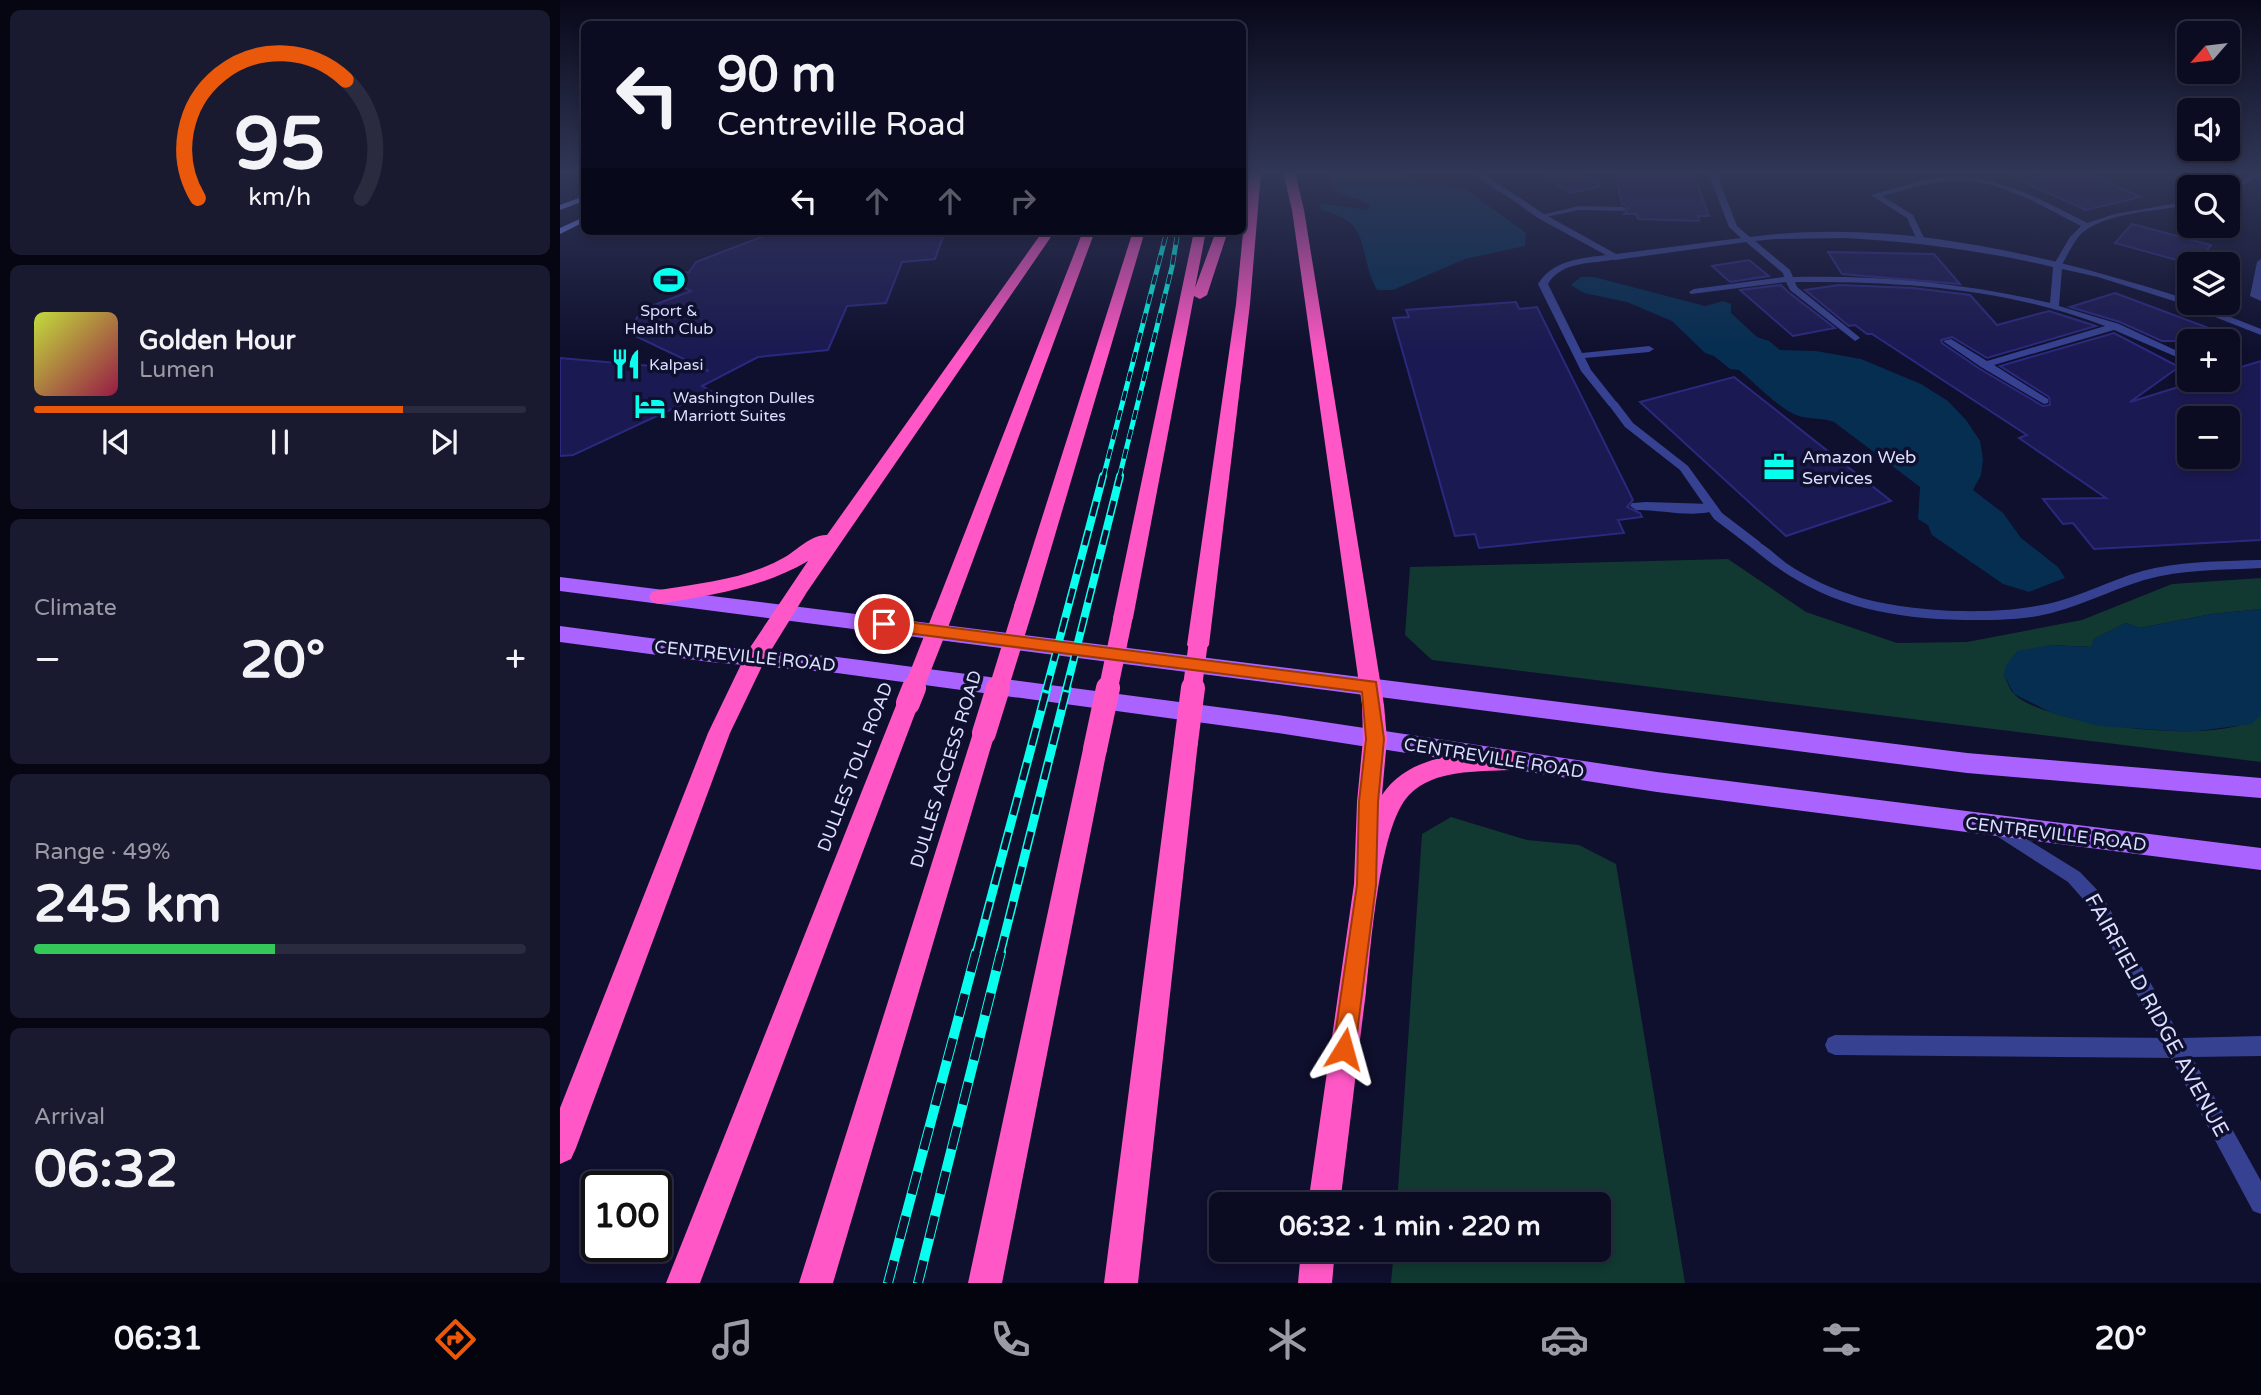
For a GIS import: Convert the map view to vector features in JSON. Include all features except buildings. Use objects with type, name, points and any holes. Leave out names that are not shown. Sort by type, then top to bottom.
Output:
[{"type":"highway","points":[[1121,1283],[1249,232]]},
{"type":"highway","points":[[1301,232],[1370,687],[1375,739],[1368,802],[1367,885]]},
{"type":"highway","points":[[560,1147],[719,733],[755,658],[783,612],[1046,235]]},
{"type":"highway","name":"DULLES TOLL ROAD","points":[[683,1283],[1087,235]]},
{"type":"highway","name":"DULLES ACCESS ROAD","points":[[816,1283],[1138,235]]},
{"type":"highway","points":[[985,1283],[1199,235]]},
{"type":"highway","points":[[1170,379],[1196,315],[1203,283],[1221,235]]},
{"type":"highway","points":[[659,597],[752,579],[778,571],[804,556],[848,521]]},
{"type":"highway","points":[[1326,1192],[1367,885],[1386,807],[1403,786],[1418,775],[1446,766],[1510,760]]},
{"type":"highway","points":[[1315,1283],[1317,1262]]},
{"type":"main road","points":[[560,584],[1967,763],[2261,788]]},
{"type":"main road","name":"CENTREVILLE ROAD","points":[[560,634],[861,668],[1510,760],[1994,826],[2261,859]]},
{"type":"street","points":[[1570,232],[1615,257]]},
{"type":"street","points":[[1740,232],[1787,272],[1793,288],[1855,338]]},
{"type":"street","points":[[1917,232],[1921,240]]},
{"type":"street","points":[[2054,305],[2058,264],[2081,232]]},
{"type":"street","points":[[2177,299],[2058,264],[1992,250],[1921,240],[1827,234],[1746,238],[1569,265],[1551,272],[1544,280],[1543,289],[1551,311],[1594,383],[1629,425],[1684,468],[1712,508],[1786,570],[1839,597],[1887,610],[1937,615],[1986,615],[2046,610],[2150,574],[2182,569],[2261,564]]},
{"type":"street","points":[[2261,262],[2255,296],[2261,298]]},
{"type":"street","points":[[1694,292],[1790,280],[1914,282],[1978,290],[2054,305],[2116,326],[2177,353]]},
{"type":"street","points":[[2218,315],[2261,332]]},
{"type":"street","points":[[1985,365],[2116,326]]},
{"type":"street","points":[[1948,341],[2044,401]]},
{"type":"street","points":[[1578,356],[1649,349]]},
{"type":"street","points":[[1636,506],[1662,505],[1698,510],[1712,508]]},
{"type":"street","name":"FAIRFIELD RIDGE AVENUE","points":[[1994,826],[2063,868],[2085,887],[2103,912],[2261,1203]]},
{"type":"street","points":[[1835,1045],[2177,1048],[2261,1046]]},
{"type":"green space","points":[[1728,559],[1806,612],[1897,643],[1967,642],[2082,620],[2172,584],[2261,578],[2261,609],[2212,614],[2140,628],[2126,623],[2094,639],[2092,647],[2050,645],[2004,675],[2014,694],[2033,706],[2098,724],[2138,729],[2214,730],[2243,725],[2261,715],[2261,762],[1432,660],[1405,635],[1410,567]]},
{"type":"green space","points":[[1451,817],[1527,840],[1579,845],[1616,864],[1685,1283],[1391,1283],[1393,1262],[1611,1262],[1611,1192],[1398,1192],[1422,834]]},
{"type":"water","points":[[1357,232],[1526,233],[1525,246],[1465,259],[1393,290],[1377,290]]},
{"type":"water","points":[[1581,277],[1594,277],[1705,306],[1723,301],[1731,304],[1731,313],[1757,337],[1769,341],[1780,350],[1816,351],[1861,359],[1921,384],[1948,401],[1966,420],[1980,441],[1983,459],[1981,475],[1973,490],[2003,513],[2021,538],[2058,567],[2065,578],[2029,592],[2003,584],[1932,535],[1928,525],[1918,519],[1920,487],[1834,422],[1801,417],[1789,411],[1739,370],[1730,369],[1714,356],[1705,353],[1672,321],[1627,302],[1584,293],[1571,285]]},
{"type":"water","points":[[2261,609],[2261,715],[2252,724],[2190,732],[2098,726],[2052,713],[2014,694],[2004,675],[2006,665],[2017,651],[2050,645],[2091,647],[2094,639],[2126,623],[2140,628],[2212,614]]},
{"type":"railway","points":[[1103,478],[1166,235]]},
{"type":"railway","points":[[1119,478],[1172,267],[1177,235]]},
{"type":"railway","points":[[1046,690],[1103,476]]},
{"type":"railway","points":[[1066,690],[1120,476]]},
{"type":"railway","points":[[976,954],[1047,688]]},
{"type":"railway","points":[[1000,954],[1067,688]]},
{"type":"railway","points":[[888,1283],[976,952]]},
{"type":"railway","points":[[918,1283],[1001,952]]},
{"type":"place","name":"Sport & Health Club","points":[[669,280]]},
{"type":"place","name":"Kalpasi","points":[[626,364]]},
{"type":"place","name":"Washington Dulles Marriott Suites","points":[[650,406]]},
{"type":"place","name":"Amazon Web Services","points":[[1779,467]]},
{"type":"route","points":[[884,624],[1370,687],[1375,739],[1368,802],[1367,885],[1344,1049]]}]
